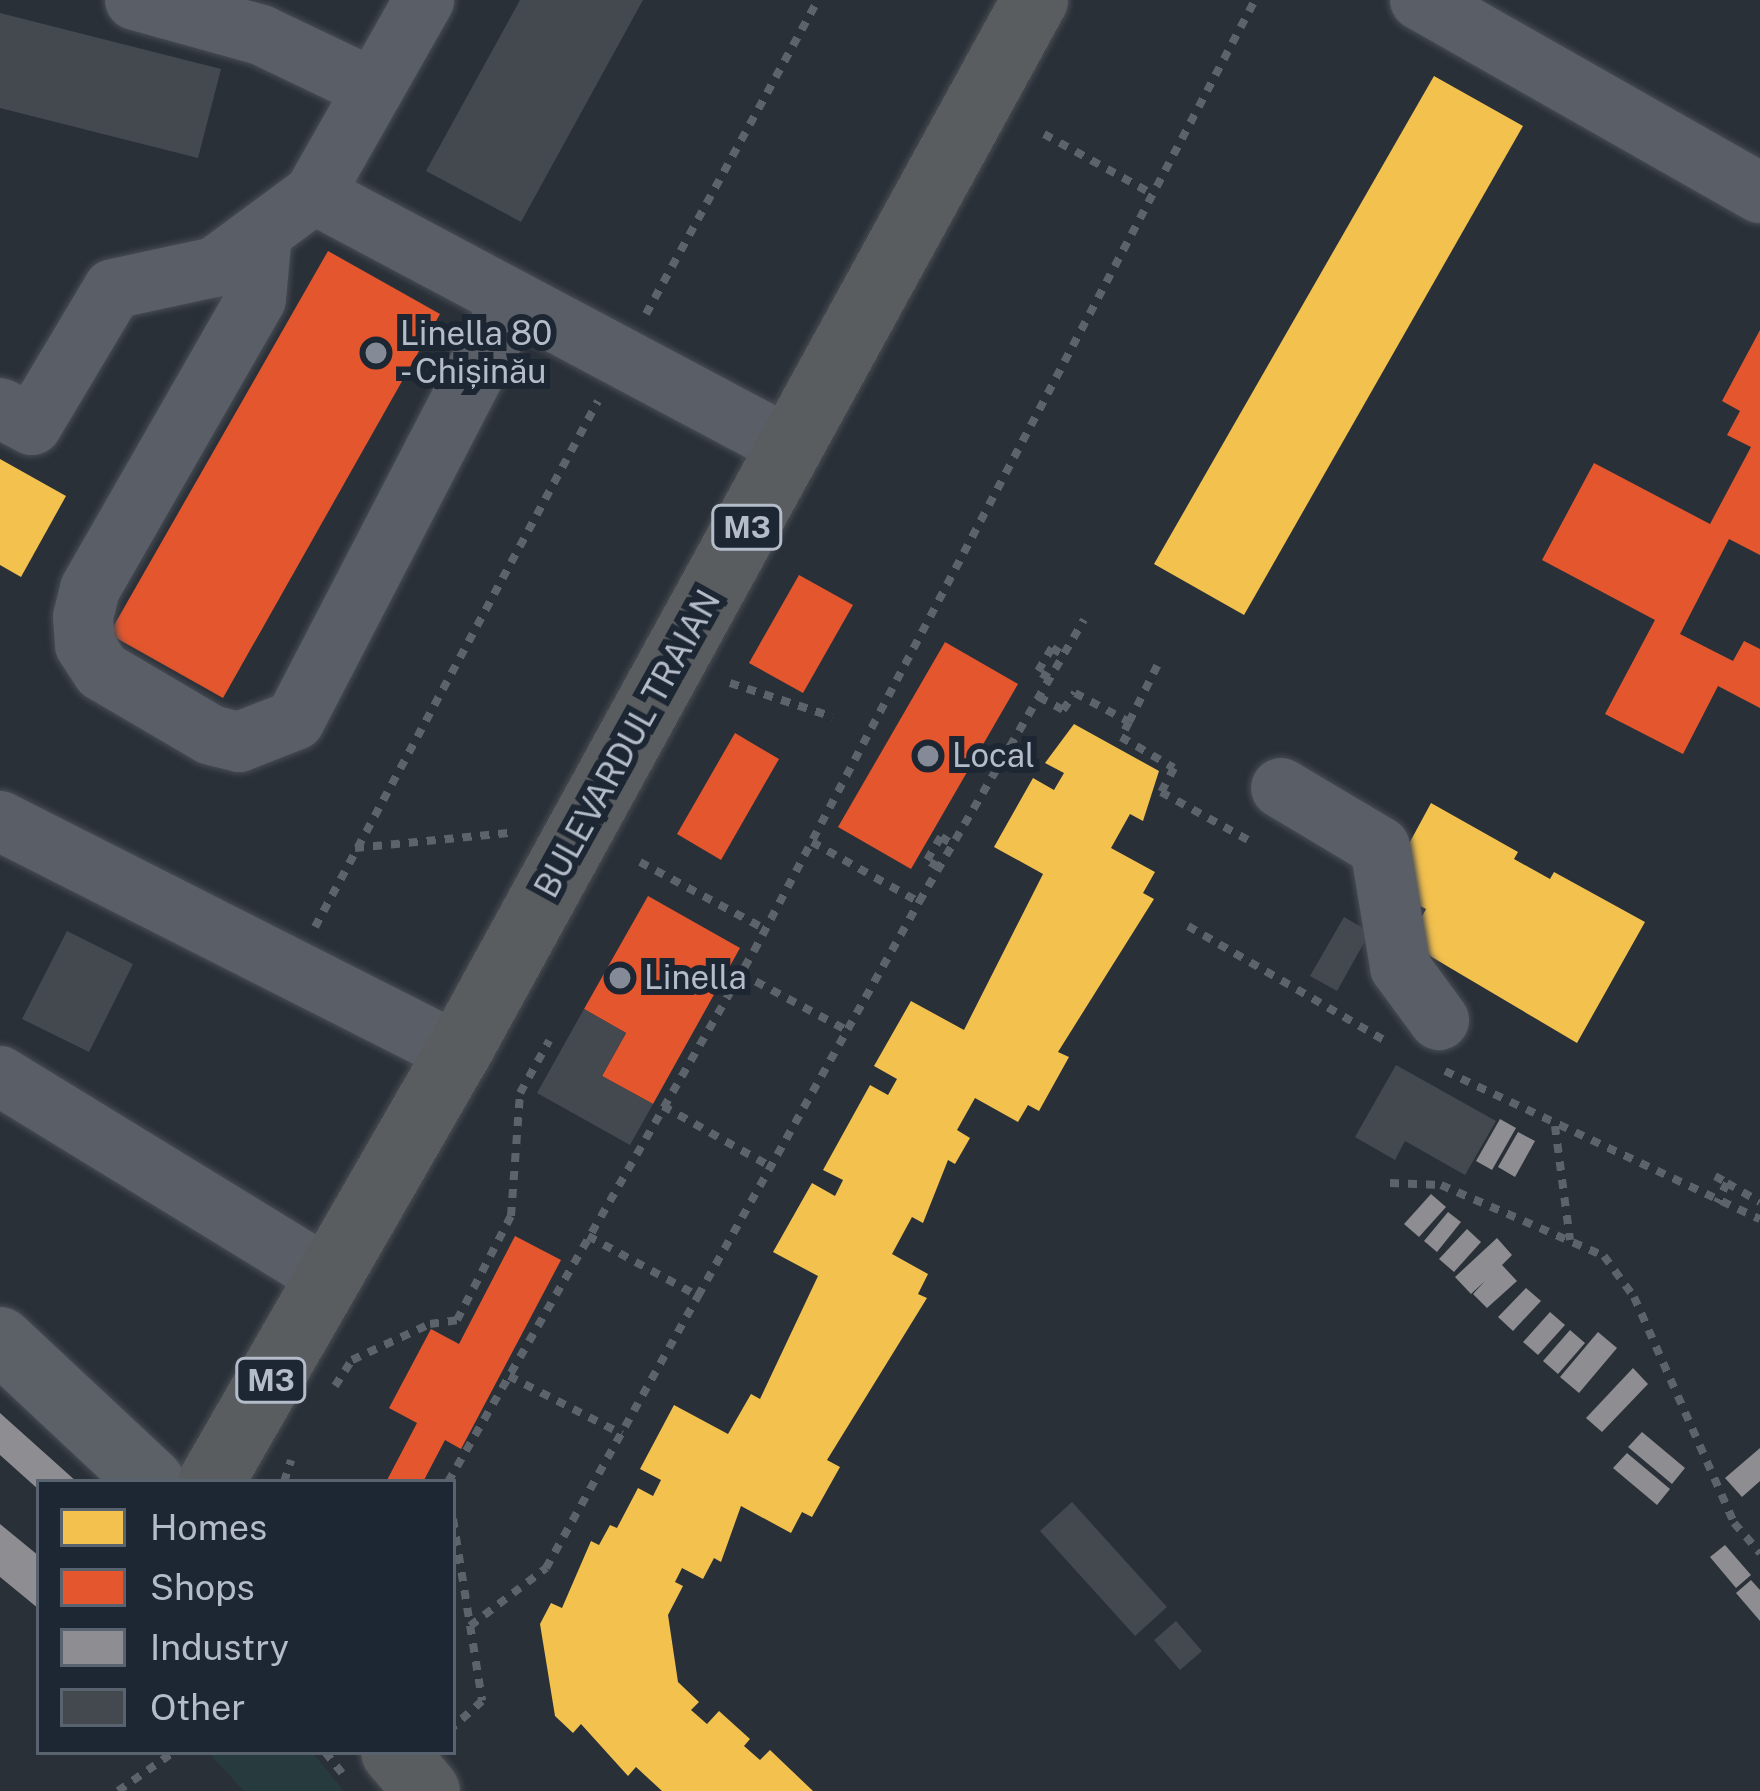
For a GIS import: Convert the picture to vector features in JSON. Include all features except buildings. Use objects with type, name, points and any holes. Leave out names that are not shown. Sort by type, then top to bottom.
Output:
[{"type":"highway","name":"BULEVARDUL TRAIAN","points":[[213,1479],[458,1053],[1035,0]]},
{"type":"highway","points":[[397,1755],[427,1791]]},
{"type":"main road","points":[[0,1340],[149,1479]]},
{"type":"lane","points":[[135,0],[261,35],[374,89]]},
{"type":"lane","points":[[0,408],[32,424],[112,289],[215,267],[314,194],[424,0]]},
{"type":"lane","points":[[1420,0],[1760,193]]},
{"type":"lane","points":[[314,194],[790,447]]},
{"type":"lane","points":[[262,232],[256,299],[90,589],[83,617],[85,645],[102,671],[211,735],[238,742],[295,720],[512,302]]},
{"type":"lane","points":[[1281,788],[1380,847],[1400,967],[1427,1046]]},
{"type":"lane","points":[[17,843],[294,970],[458,1053]]},
{"type":"lane","points":[[0,1076],[330,1278]]},
{"type":"path","points":[[294,970],[355,848],[818,0]]},
{"type":"path","points":[[450,1479],[765,929],[1256,0]]},
{"type":"path","points":[[1044,134],[1154,195]]},
{"type":"path","points":[[470,1626],[546,1568],[938,867],[1084,620]]},
{"type":"path","points":[[1159,662],[1121,737],[1174,768],[1161,792],[1248,839]]},
{"type":"path","points":[[730,683],[833,717]]},
{"type":"path","points":[[1039,697],[1063,710],[1075,693],[1129,722]]},
{"type":"path","points":[[355,848],[508,833]]},
{"type":"path","points":[[812,842],[919,902]]},
{"type":"path","points":[[640,862],[765,929]]},
{"type":"path","points":[[1188,926],[1427,1046],[1555,1124],[1760,1219]]},
{"type":"path","points":[[740,973],[848,1031]]},
{"type":"path","points":[[331,1393],[352,1360],[430,1324],[457,1320],[511,1216],[520,1093],[549,1040]]},
{"type":"path","points":[[663,1106],[773,1168]]},
{"type":"path","points":[[1555,1124],[1570,1240]]},
{"type":"path","points":[[1715,1176],[1760,1202]]},
{"type":"path","points":[[1390,1183],[1441,1185],[1604,1256],[1634,1297],[1734,1523],[1760,1553]]},
{"type":"path","points":[[1717,1203],[1727,1183]]},
{"type":"path","points":[[588,1236],[698,1296]]},
{"type":"path","points":[[509,1376],[622,1434]]},
{"type":"path","points":[[285,1479],[301,1441]]},
{"type":"path","points":[[456,1538],[482,1701],[456,1724]]},
{"type":"path","points":[[118,1791],[170,1755]]},
{"type":"green space","points":[[211,1755],[314,1755],[344,1791],[244,1791]]},
{"type":"place","name":"Linella 80 - Chișinău","points":[[376,353]]},
{"type":"place","name":"Local","points":[[928,756]]},
{"type":"place","name":"Linella","points":[[620,978]]}]
